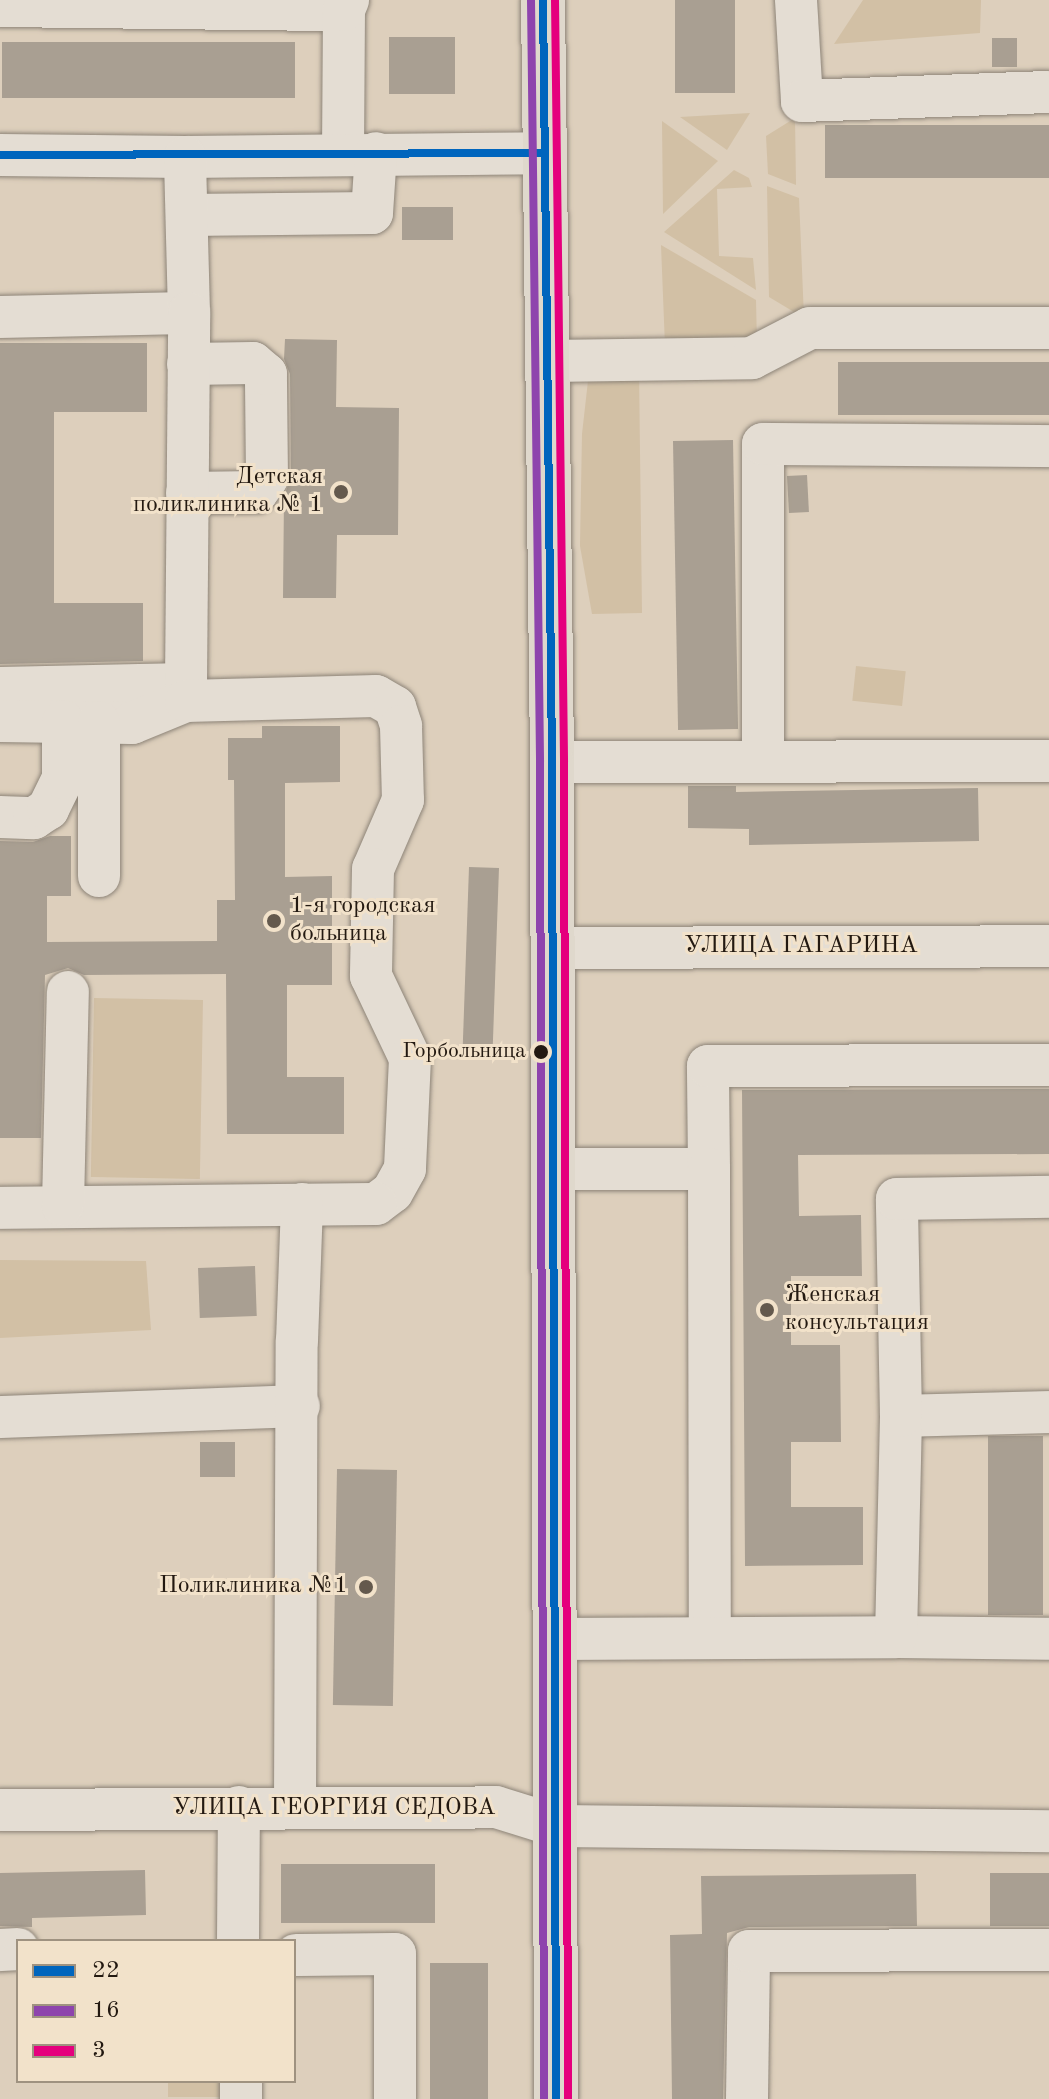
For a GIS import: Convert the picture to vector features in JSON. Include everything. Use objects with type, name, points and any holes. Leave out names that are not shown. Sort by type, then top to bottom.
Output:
[{"type":"main road","points":[[543,0],[552,762],[556,2099]]},
{"type":"street","points":[[796,0],[802,101],[1049,92]]},
{"type":"street","points":[[3,4],[324,5],[372,213],[187,215]]},
{"type":"street","points":[[0,155],[185,157],[545,153]]},
{"type":"street","points":[[0,688],[186,684],[189,313],[185,157]]},
{"type":"street","points":[[0,317],[189,313]]},
{"type":"street","points":[[548,361],[752,358],[810,328],[1049,328]]},
{"type":"street","points":[[187,493],[257,492],[267,478],[266,374],[253,363],[188,364]]},
{"type":"street","points":[[763,762],[763,444],[1049,446]]},
{"type":"street","points":[[0,721],[132,723],[186,701],[376,696],[395,707],[401,726],[403,800],[373,869],[371,976],[410,1058],[405,1169],[392,1192],[376,1204],[0,1208]]},
{"type":"street","points":[[0,817],[34,818],[48,809],[63,778],[81,721]]},
{"type":"street","points":[[81,721],[99,876]]},
{"type":"street","points":[[552,762],[1049,761]]},
{"type":"street","name":"УЛИЦА ГАГАРИНА","points":[[553,948],[1049,946]]},
{"type":"street","points":[[63,1205],[68,992]]},
{"type":"street","points":[[710,1638],[708,1066],[1049,1065]]},
{"type":"street","points":[[554,1169],[709,1169]]},
{"type":"street","points":[[896,1637],[901,1416],[897,1199],[1049,1197]]},
{"type":"street","points":[[295,1806],[302,1204]]},
{"type":"street","points":[[0,1417],[299,1406]]},
{"type":"street","points":[[901,1416],[1049,1412]]},
{"type":"street","points":[[556,1639],[1049,1639]]},
{"type":"street","points":[[238,1939],[239,1807]]},
{"type":"street","name":"УЛИЦА ГЕОРГИЯ СЕДОВА","points":[[0,1810],[496,1807],[557,1826],[1049,1831]]},
{"type":"street","points":[[747,2099],[749,1951],[1049,1950]]},
{"type":"street","points":[[296,1955],[395,1954],[395,2099]]},
{"type":"shaded area","points":[[863,0],[981,0],[980,33],[834,44]]},
{"type":"shaded area","points":[[750,113],[727,150],[680,117]]},
{"type":"shaded area","points":[[795,118],[796,185],[768,174],[766,136]]},
{"type":"shaded area","points":[[662,121],[718,161],[663,214]]},
{"type":"shaded area","points":[[734,170],[749,178],[752,187],[717,189],[719,256],[753,258],[756,290],[664,232]]},
{"type":"shaded area","points":[[767,186],[799,198],[804,318],[769,297]]},
{"type":"shaded area","points":[[661,245],[756,300],[757,345],[665,346]]},
{"type":"shaded area","points":[[639,371],[642,613],[592,614],[580,546],[582,434],[589,372]]},
{"type":"shaded area","points":[[856,666],[906,671],[902,706],[852,701]]},
{"type":"shaded area","points":[[94,998],[203,1000],[200,1179],[91,1177]]},
{"type":"shaded area","points":[[0,1260],[146,1261],[151,1330],[0,1338]]},
{"type":"shaded area","points":[[168,2083],[232,2083],[232,2097],[168,2097]]},
{"type":"building","points":[[675,0],[735,0],[735,93],[675,93]]},
{"type":"building","points":[[389,37],[455,37],[455,94],[389,94]]},
{"type":"building","points":[[992,38],[1017,38],[1017,67],[992,67]]},
{"type":"building","points":[[2,42],[295,42],[295,98],[2,98]]},
{"type":"building","points":[[825,125],[1049,125],[1049,178],[825,178]]},
{"type":"building","points":[[402,207],[453,207],[453,240],[402,240]]},
{"type":"building","name":"Детская поликлиника № 1","points":[[285,339],[337,340],[336,407],[399,408],[398,535],[337,535],[336,598],[283,598],[284,496],[291,478],[290,374],[284,359]]},
{"type":"building","points":[[0,343],[147,343],[147,412],[54,412],[54,603],[143,603],[143,661],[0,664]]},
{"type":"building","points":[[838,362],[1049,362],[1049,415],[838,415]]},
{"type":"building","points":[[733,440],[738,729],[678,730],[673,441]]},
{"type":"building","points":[[807,475],[809,512],[789,513],[787,476]]},
{"type":"building","name":"1-я городская больница","points":[[262,726],[340,726],[340,782],[285,783],[285,877],[332,876],[332,985],[287,985],[287,1077],[344,1077],[344,1134],[227,1134],[226,974],[84,975],[68,968],[45,975],[41,1138],[0,1138],[0,841],[33,842],[50,836],[71,836],[71,896],[47,896],[47,942],[217,941],[217,900],[235,900],[234,780],[228,780],[228,738],[262,738]]},
{"type":"building","points":[[688,786],[736,786],[736,792],[978,788],[979,841],[749,845],[749,829],[688,828]]},
{"type":"building","points":[[469,867],[499,868],[493,1050],[463,1049]]},
{"type":"building","name":"Женская консультация","points":[[1049,1089],[1049,1154],[798,1155],[799,1216],[861,1215],[862,1276],[791,1276],[791,1345],[840,1345],[841,1442],[791,1442],[791,1507],[863,1507],[863,1565],[745,1566],[742,1090]]},
{"type":"building","points":[[255,1266],[257,1316],[200,1318],[198,1268]]},
{"type":"building","points":[[988,1436],[1043,1436],[1043,1615],[988,1615]]},
{"type":"building","points":[[200,1442],[235,1442],[235,1477],[200,1477]]},
{"type":"building","name":"Поликлиника №1","points":[[337,1469],[397,1470],[393,1706],[333,1705]]},
{"type":"building","points":[[281,1864],[435,1864],[435,1923],[281,1923]]},
{"type":"building","points":[[145,1870],[146,1915],[32,1918],[32,1927],[0,1926],[0,1873]]},
{"type":"building","points":[[990,1873],[1049,1873],[1049,1926],[990,1926]]},
{"type":"building","points":[[916,1874],[917,1926],[749,1927],[727,1933],[723,2099],[672,2099],[670,1935],[702,1934],[701,1876]]},
{"type":"building","points":[[430,1963],[488,1963],[488,2099],[430,2099]]},
{"type":"transit line","name":"16","points":[[531,0],[540,762],[544,2099]]},
{"type":"transit line","name":"22","points":[[543,0],[552,762],[556,2099]]},
{"type":"transit line","name":"3","points":[[555,0],[564,762],[568,2099]]},
{"type":"transit line","name":"22","points":[[0,155],[545,153]]},
{"type":"place","name":"Детская поликлиника № 1","points":[[341,492]]},
{"type":"place","name":"1-я городская больница","points":[[274,921]]},
{"type":"place","name":"Горбольница","points":[[541,1052]]},
{"type":"place","name":"Женская консультация","points":[[767,1310]]},
{"type":"place","name":"Поликлиника №1","points":[[366,1587]]}]
